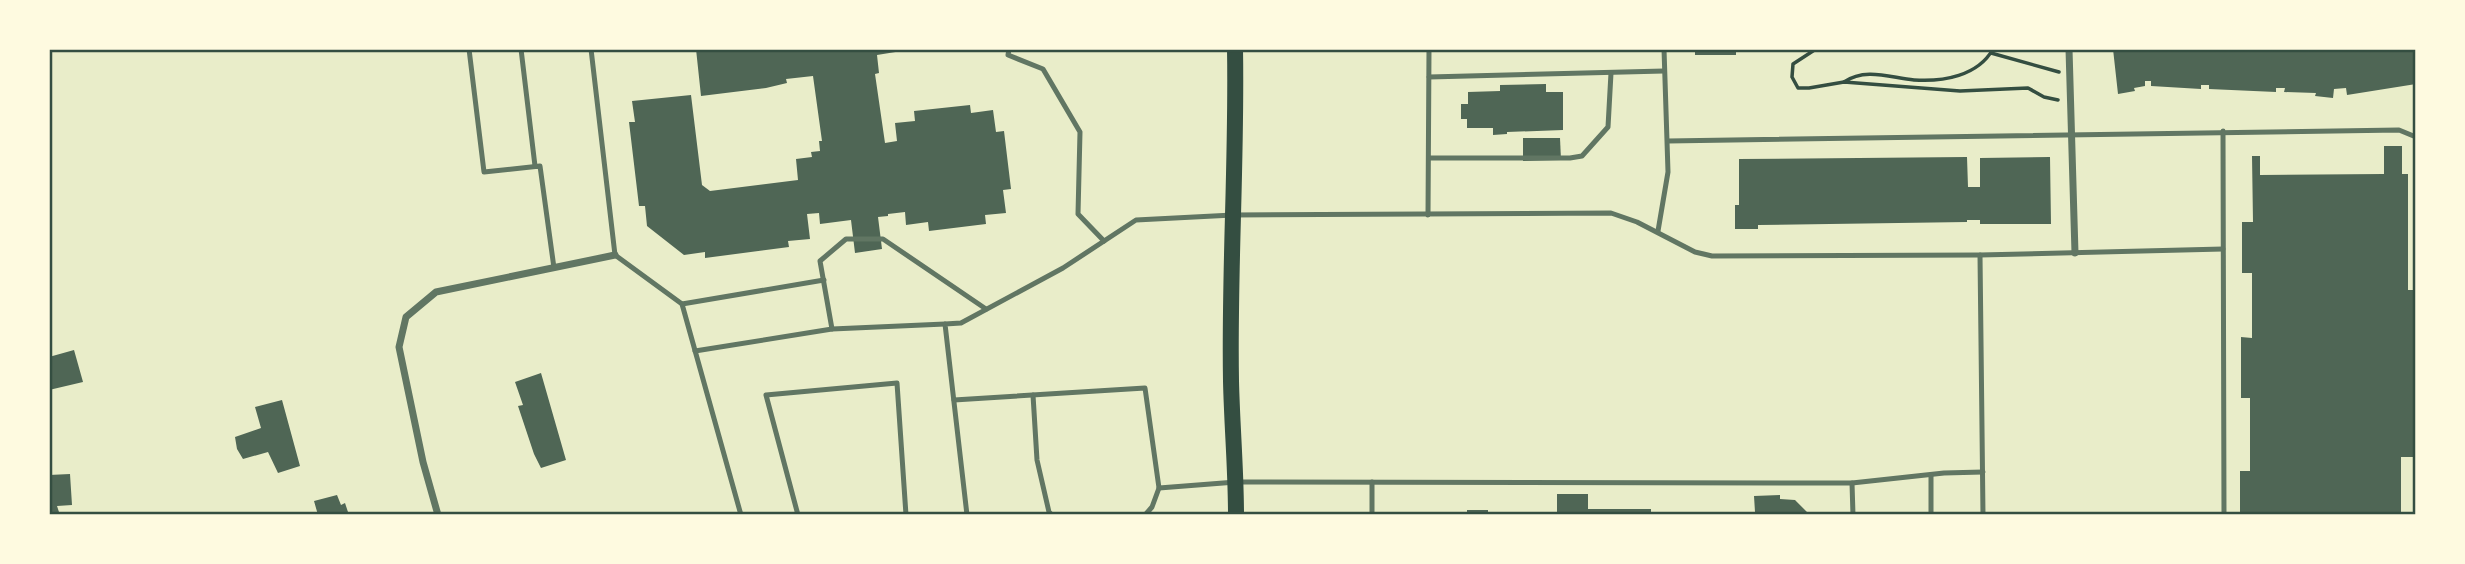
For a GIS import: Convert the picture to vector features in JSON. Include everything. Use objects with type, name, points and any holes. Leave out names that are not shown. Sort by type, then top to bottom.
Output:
[{"type":"main road","points":[[1235,49],[1236,187],[1233,215],[1231,380],[1236,515]]},
{"type":"street","points":[[2068,49],[2075,253]]},
{"type":"street","points":[[438,515],[423,462],[399,347],[406,317],[436,292],[615,255]]},
{"type":"lane","points":[[469,49],[484,173],[540,166],[554,268]]},
{"type":"lane","points":[[521,49],[535,166]]},
{"type":"lane","points":[[591,49],[615,255],[682,304],[741,515]]},
{"type":"lane","points":[[1009,49],[1008,55],[1043,69],[1080,132],[1078,214],[1104,241]]},
{"type":"lane","points":[[1428,215],[1429,49]]},
{"type":"lane","points":[[1658,231],[1668,172],[1664,49]]},
{"type":"lane","points":[[1429,77],[1664,71]]},
{"type":"lane","points":[[1429,158],[1582,156],[1608,127],[1611,72]]},
{"type":"lane","points":[[1668,141],[2223,131],[2399,130],[2416,136]]},
{"type":"lane","points":[[2223,131],[2224,515]]},
{"type":"lane","points":[[695,351],[832,329],[961,323],[1063,268],[1136,220],[1233,215],[1611,214],[1658,231],[1695,252],[1712,256],[1980,255],[2223,249]]},
{"type":"lane","points":[[832,329],[821,261],[846,239],[883,239],[986,309]]},
{"type":"lane","points":[[1980,255],[1983,515]]},
{"type":"lane","points":[[682,304],[824,280]]},
{"type":"lane","points":[[945,324],[967,515]]},
{"type":"lane","points":[[798,515],[766,395],[897,383],[906,515]]},
{"type":"lane","points":[[954,400],[1145,388],[1159,488],[1152,507],[1145,515]]},
{"type":"lane","points":[[1033,395],[1037,460],[1049,512],[1052,515]]},
{"type":"lane","points":[[1159,488],[1236,482],[1852,483],[1983,472]]},
{"type":"lane","points":[[1931,475],[1931,515]]},
{"type":"lane","points":[[1372,482],[1372,515]]},
{"type":"lane","points":[[1852,483],[1853,515]]},
{"type":"path","points":[[1816,49],[1793,64],[1791,71],[1794,84],[1801,89],[1844,82],[1960,91],[2028,88],[2044,97],[2071,103]]},
{"type":"path","points":[[1844,82],[1852,77],[1871,75],[1915,80],[1949,77],[1972,70],[1992,51],[2070,75]]},
{"type":"building","points":[[696,49],[914,49],[877,55],[879,73],[875,74],[885,143],[897,141],[895,123],[915,121],[914,111],[970,105],[971,113],[993,110],[996,132],[1004,131],[1011,189],[1003,190],[1006,213],[985,215],[986,224],[929,231],[928,222],[906,225],[905,212],[888,214],[878,217],[882,249],[855,253],[851,220],[820,224],[819,213],[807,214],[810,239],[788,241],[789,247],[705,258],[705,252],[684,255],[647,226],[645,206],[639,206],[629,122],[635,122],[632,101],[691,95],[702,185],[710,191],[798,180],[796,159],[812,157],[811,152],[820,151],[819,141],[822,141],[813,76],[786,79],[787,83],[766,88],[701,96]]},
{"type":"building","points":[[1695,49],[1736,49],[1736,55],[1695,55]]},
{"type":"building","points":[[2113,49],[2416,49],[2416,84],[2347,95],[2346,88],[2334,89],[2333,98],[2315,96],[2316,93],[2284,92],[2285,88],[2276,88],[2276,92],[2209,89],[2209,85],[2201,85],[2201,89],[2151,86],[2151,81],[2145,81],[2145,86],[2134,88],[2135,91],[2118,94]]},
{"type":"building","points":[[1546,84],[1546,92],[1563,92],[1563,130],[1493,135],[1493,128],[1467,128],[1467,119],[1461,119],[1461,104],[1468,104],[1468,92],[1500,91],[1500,85]]},
{"type":"building","points":[[1523,138],[1560,138],[1561,160],[1523,161]]},
{"type":"building","points":[[2384,146],[2402,146],[2402,174],[2408,174],[2408,290],[2416,290],[2416,457],[2401,457],[2401,515],[2240,515],[2240,471],[2250,471],[2250,398],[2241,398],[2241,337],[2252,338],[2252,273],[2242,273],[2242,222],[2253,222],[2252,156],[2260,156],[2260,175],[2384,174]]},
{"type":"building","points":[[1967,157],[1968,187],[1980,187],[1980,158],[2050,157],[2051,224],[1980,224],[1980,220],[1967,220],[1758,225],[1758,229],[1735,229],[1735,205],[1739,205],[1739,159]]},
{"type":"building","points":[[74,350],[83,382],[49,390],[49,357]]},
{"type":"building","points":[[541,373],[566,460],[541,468],[518,406],[523,405],[515,382]]},
{"type":"building","points":[[282,400],[300,466],[278,473],[268,452],[243,459],[237,449],[235,437],[261,428],[255,407]]},
{"type":"building","points":[[70,474],[72,505],[57,506],[60,515],[49,515],[49,475]]},
{"type":"building","points":[[1557,494],[1588,494],[1588,509],[1651,509],[1651,512],[1755,512],[1754,496],[1780,495],[1780,499],[1795,500],[1810,515],[1557,515]]},
{"type":"building","points":[[337,495],[341,505],[345,503],[349,515],[318,515],[314,501]]},
{"type":"building","points":[[1467,510],[1488,510],[1488,515],[1467,515]]}]
